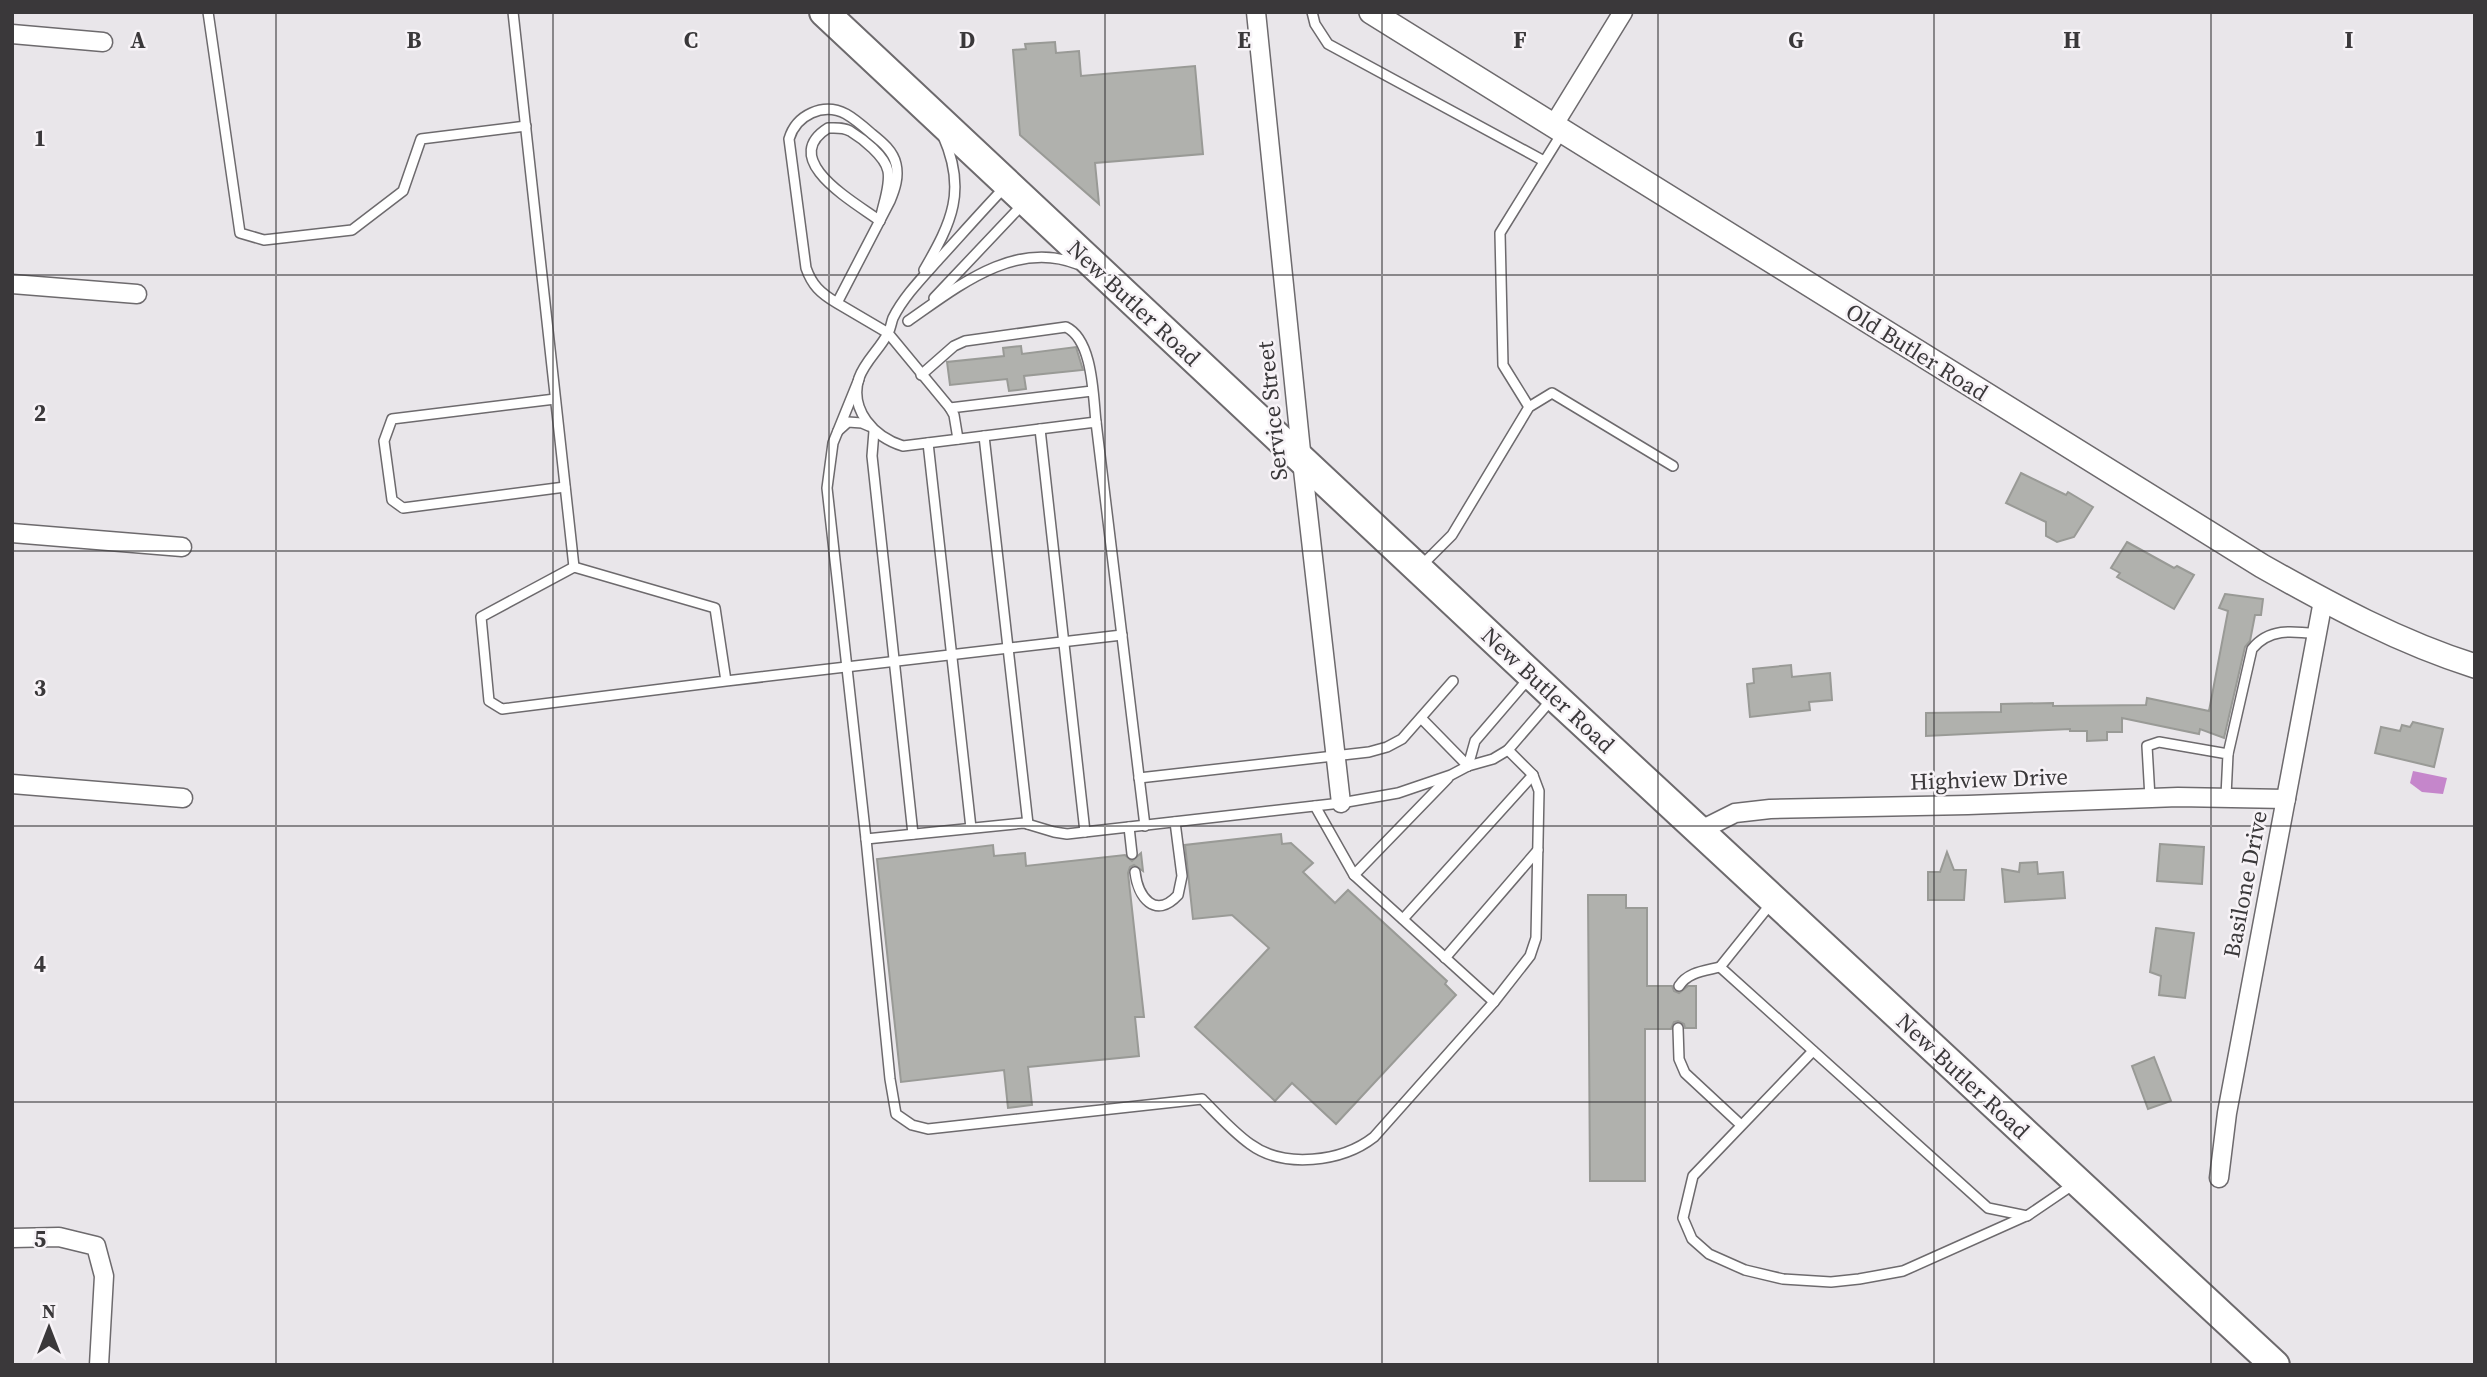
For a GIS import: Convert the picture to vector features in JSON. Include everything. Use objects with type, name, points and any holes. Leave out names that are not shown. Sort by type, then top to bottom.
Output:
[{"type":"main road","name":"New Butler Road","points":[[824,12],[1554,696],[2275,1365]]},
{"type":"street","name":"Service Street","points":[[1256,12],[1302,461],[1341,803]]},
{"type":"street","name":"Old Butler Road","points":[[1371,12],[2253,561],[2323,601],[2427,650],[2475,666]]},
{"type":"street","points":[[1558,129],[1623,12]]},
{"type":"street","points":[[12,34],[103,42]]},
{"type":"street","points":[[12,284],[137,294]]},
{"type":"street","points":[[12,533],[182,547]]},
{"type":"street","name":"Basilone Drive","points":[[2219,1178],[2227,1113],[2323,601]]},
{"type":"street","points":[[12,784],[183,798]]},
{"type":"street","name":"Highview Drive","points":[[1699,831],[1747,810],[2226,796],[2286,799]]},
{"type":"street","points":[[12,1238],[59,1237],[96,1246],[104,1276],[99,1365]]},
{"type":"lane","points":[[208,12],[240,233],[264,240],[352,230],[402,191],[421,139],[526,126]]},
{"type":"lane","points":[[513,12],[574,567]]},
{"type":"lane","points":[[1312,12],[1315,24],[1328,44],[1544,161]]},
{"type":"lane","points":[[918,100],[935,122],[951,155],[956,195],[950,218],[938,245],[859,379],[837,432],[828,470],[827,488],[890,1079],[896,1114],[912,1125],[928,1129],[1202,1099],[1250,1144],[1269,1155],[1306,1160],[1347,1153],[1362,1146],[1374,1137],[1494,1002],[1530,956],[1536,938],[1539,791],[1533,775],[1508,750]]},
{"type":"lane","points":[[836,303],[896,187],[896,163],[875,136],[844,113],[821,110],[800,119],[792,129],[789,139],[806,268],[811,282],[818,291],[836,303],[888,333],[950,408],[958,439]]},
{"type":"lane","points":[[828,128],[850,131],[885,163],[889,173],[880,221],[816,171],[812,151],[821,133],[828,128]]},
{"type":"lane","points":[[1530,407],[1503,365],[1500,233],[1544,161],[1558,129]]},
{"type":"lane","points":[[911,292],[1016,193]]},
{"type":"lane","points":[[908,321],[929,303],[1016,193]]},
{"type":"lane","points":[[888,333],[963,283],[996,266],[1023,258],[1051,257],[1069,260],[1113,284]]},
{"type":"lane","points":[[920,374],[954,346],[965,341],[1066,327],[1074,331],[1080,339],[1092,391],[1145,826]]},
{"type":"lane","points":[[859,379],[859,408],[871,429],[913,834]]},
{"type":"lane","points":[[950,408],[1092,391]]},
{"type":"lane","points":[[1418,569],[1452,535],[1530,407],[1552,393],[1673,466]]},
{"type":"lane","points":[[555,399],[392,419],[384,441],[392,500],[403,508],[565,487]]},
{"type":"lane","points":[[837,432],[848,422],[862,423],[888,442],[903,446],[1096,422]]},
{"type":"lane","points":[[1040,429],[1086,832]]},
{"type":"lane","points":[[984,436],[1028,824]]},
{"type":"lane","points":[[928,443],[971,828]]},
{"type":"lane","points":[[726,681],[715,608],[574,567],[481,617],[489,701],[502,709],[1122,635]]},
{"type":"lane","points":[[2226,796],[2228,754],[2252,649],[2260,638],[2275,633],[2288,631],[2317,634]]},
{"type":"lane","points":[[1468,766],[1475,741],[1532,675]]},
{"type":"lane","points":[[1139,778],[1369,752],[1387,747],[1402,739],[1453,681]]},
{"type":"lane","points":[[866,839],[1028,824],[1054,832],[1086,832],[1341,803],[1398,793],[1493,759],[1508,750],[1554,696]]},
{"type":"lane","points":[[1421,718],[1468,766]]},
{"type":"lane","points":[[2150,798],[2147,746],[2160,742],[2228,754]]},
{"type":"lane","points":[[1354,875],[1451,775]]},
{"type":"lane","points":[[1403,919],[1533,775]]},
{"type":"lane","points":[[1315,806],[1354,875],[1494,1002]]},
{"type":"lane","points":[[1135,872],[1139,893],[1153,905],[1162,905],[1178,895],[1182,876],[1175,822]]},
{"type":"lane","points":[[1129,827],[1132,854]]},
{"type":"lane","points":[[1445,958],[1538,850]]},
{"type":"lane","points":[[1679,986],[1696,972],[1720,967],[1774,900]]},
{"type":"lane","points":[[1720,967],[1988,1208],[2026,1216]]},
{"type":"lane","points":[[1678,1028],[1679,1059],[1685,1073],[1741,1125]]},
{"type":"lane","points":[[1812,1051],[1693,1176],[1683,1218],[1692,1239],[1709,1254],[1745,1270],[1783,1279],[1831,1282],[1903,1271],[2026,1216],[2078,1182]]},
{"type":"shaded area","points":[[2413,771],[2447,778],[2443,794],[2422,792],[2410,783]]},
{"type":"building","points":[[1055,42],[1056,53],[1079,51],[1081,76],[1195,66],[1203,154],[1095,163],[1099,204],[1020,135],[1013,50],[1026,49],[1025,44]]},
{"type":"building","points":[[1021,346],[1022,354],[1076,347],[1083,370],[1024,376],[1026,389],[1009,391],[1007,379],[950,385],[947,362],[1004,356],[1003,348]]},
{"type":"building","points":[[2021,473],[2066,495],[2068,492],[2093,507],[2074,537],[2057,542],[2046,536],[2046,522],[2006,503]]},
{"type":"building","points":[[2127,542],[2174,568],[2177,566],[2194,575],[2174,609],[2117,577],[2120,573],[2111,568]]},
{"type":"building","points":[[2225,594],[2263,599],[2261,615],[2255,615],[2250,641],[2245,647],[2224,738],[2200,729],[2199,734],[2122,718],[2122,732],[2107,732],[2107,740],[2087,741],[2087,731],[2070,729],[1926,736],[1926,713],[2001,712],[2001,704],[2146,705],[2147,698],[2209,711],[2228,611],[2219,608]]},
{"type":"building","points":[[1791,665],[1792,677],[1830,673],[1832,700],[1809,702],[1810,710],[1750,717],[1747,684],[1754,683],[1753,669]]},
{"type":"building","points":[[2413,722],[2443,729],[2434,767],[2375,753],[2381,727],[2400,731],[2402,725],[2410,727]]},
{"type":"building","points":[[1281,834],[1282,844],[1291,843],[1313,863],[1303,872],[1335,903],[1348,890],[1447,981],[1445,984],[1456,995],[1336,1124],[1292,1083],[1275,1101],[1195,1027],[1269,948],[1232,915],[1193,919],[1185,845]]},
{"type":"building","points":[[2160,844],[2204,847],[2202,884],[2157,881]]},
{"type":"building","points":[[993,845],[994,856],[1025,853],[1026,866],[1125,855],[1132,861],[1141,853],[1143,871],[1134,865],[1128,873],[1144,1017],[1135,1017],[1139,1056],[1028,1067],[1032,1105],[1008,1108],[1004,1070],[901,1082],[877,859]]},
{"type":"building","points":[[1947,852],[1954,870],[1966,870],[1964,900],[1928,900],[1928,872],[1940,872]]},
{"type":"building","points":[[2037,862],[2038,874],[2063,872],[2065,898],[2005,902],[2002,869],[2019,872],[2020,863]]},
{"type":"building","points":[[1588,895],[1626,895],[1626,908],[1647,908],[1647,986],[1672,986],[1674,991],[1679,993],[1688,986],[1696,986],[1696,1028],[1685,1028],[1684,1024],[1678,1021],[1674,1022],[1671,1029],[1645,1029],[1645,1181],[1590,1181]]},
{"type":"building","points":[[2156,928],[2194,933],[2185,998],[2159,995],[2161,976],[2150,972]]},
{"type":"building","points":[[2154,1057],[2171,1101],[2148,1109],[2132,1066]]}]
